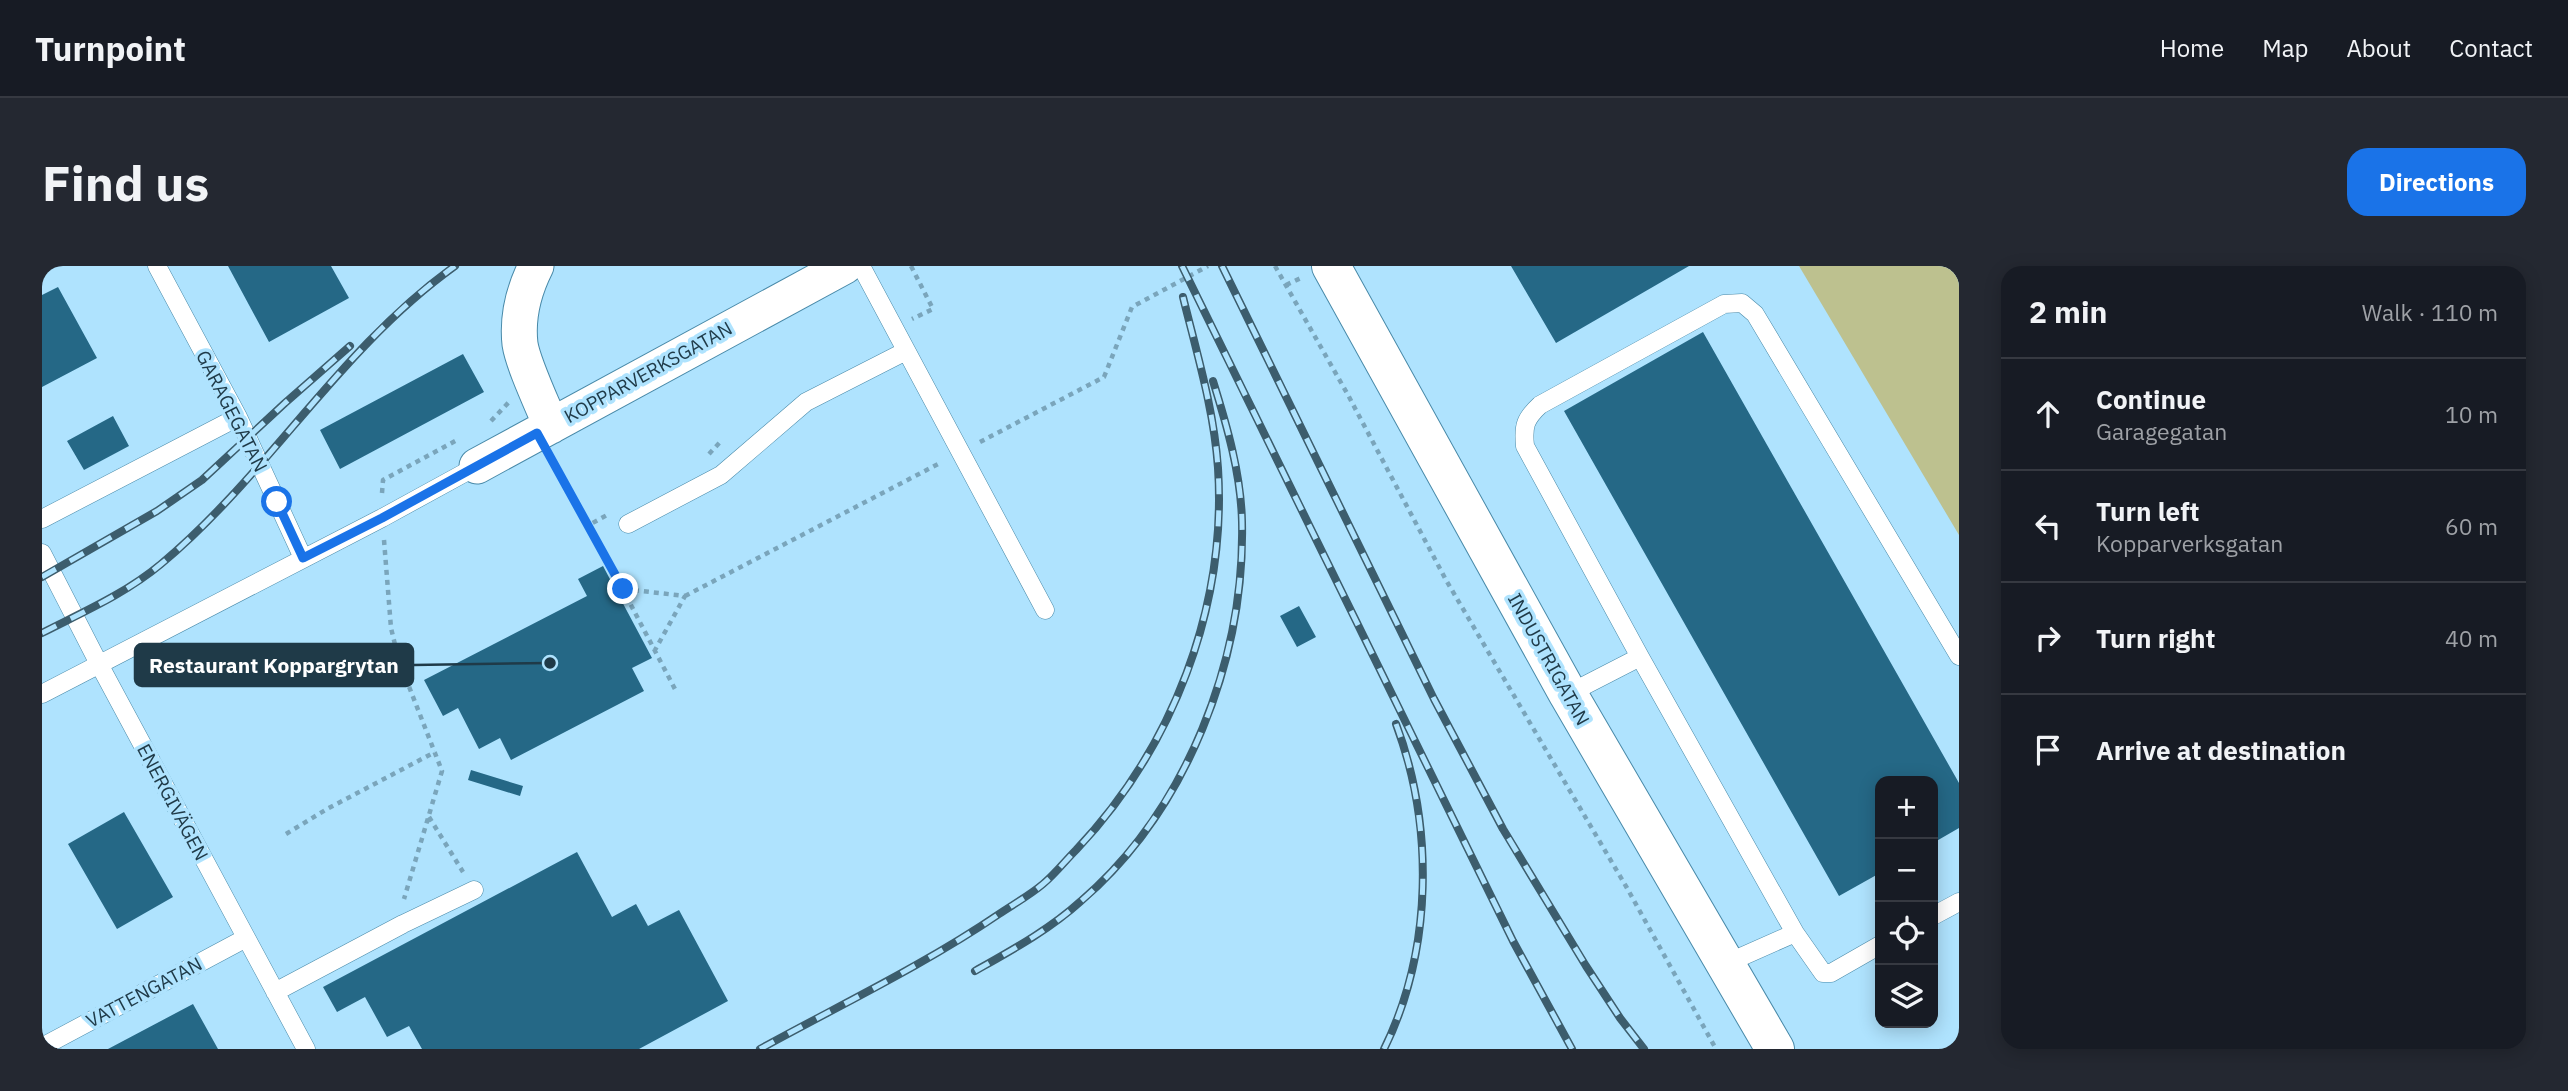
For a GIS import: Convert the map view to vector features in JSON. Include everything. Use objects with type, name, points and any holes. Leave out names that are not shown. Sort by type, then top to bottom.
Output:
[{"type":"street","points":[[536,266],[525,288],[520,346],[544,429]]},
{"type":"street","points":[[775,303],[788,266]]},
{"type":"street","name":"KOPPARVERKSGATAN","points":[[472,451],[544,429],[845,266]]},
{"type":"street","name":"INDUSTRIGATAN","points":[[1331,266],[1568,694],[1774,1049]]},
{"type":"lane","name":"GARAGEGATAN","points":[[157,266],[238,417],[303,558]]},
{"type":"lane","points":[[861,266],[1045,610]]},
{"type":"lane","points":[[1875,948],[1823,974],[1795,933],[1525,446],[1524,428],[1530,414],[1540,405],[1724,304],[1742,303],[1755,314],[1959,656]]},
{"type":"lane","points":[[628,524],[721,475],[806,402],[906,351]]},
{"type":"lane","points":[[42,519],[238,417]]},
{"type":"lane","name":"KOPPARVERKSGATAN","points":[[42,694],[382,518],[472,451]]},
{"type":"lane","name":"ENERGIVÄGEN","points":[[42,553],[306,1049]]},
{"type":"lane","points":[[1568,694],[1640,657]]},
{"type":"lane","points":[[275,992],[402,924],[474,890]]},
{"type":"lane","points":[[1938,913],[1959,902]]},
{"type":"lane","points":[[1725,964],[1795,933]]},
{"type":"lane","name":"VATTENGATAN","points":[[42,1047],[246,938]]},
{"type":"path","points":[[894,328],[933,309],[911,266]]},
{"type":"path","points":[[1275,266],[1348,395],[1446,580],[1628,888],[1716,1049]]},
{"type":"path","points":[[490,422],[517,394],[544,429],[589,525],[676,691]]},
{"type":"path","points":[[704,463],[711,449],[732,433]]},
{"type":"path","points":[[402,924],[405,896],[442,771],[399,661],[391,628],[382,518],[383,480],[472,451]]},
{"type":"path","points":[[589,525],[612,513]]},
{"type":"path","points":[[623,589],[685,596],[655,650]]},
{"type":"path","points":[[286,834],[327,809],[435,752]]},
{"type":"path","points":[[428,816],[474,890]]},
{"type":"green space","points":[[1799,266],[1959,266],[1959,535]]},
{"type":"building","points":[[228,266],[331,266],[349,298],[269,342]]},
{"type":"building","points":[[1511,266],[1689,266],[1556,343]]},
{"type":"building","points":[[58,287],[97,358],[42,387],[42,295]]},
{"type":"building","points":[[1703,332],[1959,783],[1959,828],[1938,840],[1938,776],[1875,776],[1875,876],[1839,896],[1564,411]]},
{"type":"building","points":[[463,354],[484,392],[340,469],[320,430]]},
{"type":"building","points":[[113,416],[129,446],[84,470],[67,441]]},
{"type":"building","points":[[603,566],[652,658],[632,668],[644,691],[511,760],[500,738],[479,749],[458,708],[443,716],[424,680],[587,596],[578,579]]},
{"type":"building","points":[[1299,606],[1316,637],[1297,647],[1280,616]]},
{"type":"building","points":[[471,770],[523,786],[520,796],[468,780]]},
{"type":"building","points":[[124,812],[173,897],[117,929],[68,844]]},
{"type":"building","points":[[577,852],[612,917],[636,904],[648,926],[679,910],[728,1001],[639,1049],[422,1049],[409,1026],[387,1037],[365,997],[337,1012],[323,987]]},
{"type":"building","points":[[193,1004],[218,1049],[108,1049]]},
{"type":"railway","points":[[42,633],[118,593],[161,564],[200,529],[236,491],[375,335],[413,299],[455,266]]},
{"type":"railway","points":[[1182,266],[1513,941],[1572,1049]]},
{"type":"railway","points":[[1222,266],[1434,699],[1503,829],[1586,966],[1644,1049]]},
{"type":"railway","points":[[760,1049],[941,950],[1038,888],[1052,876],[1110,810],[1140,767],[1165,722],[1186,674],[1202,624],[1213,573],[1218,520],[1218,468],[1213,425],[1183,297]]},
{"type":"railway","points":[[42,577],[157,511],[202,480],[350,346]]},
{"type":"railway","points":[[975,971],[1056,921],[1081,901],[1118,864],[1151,823],[1179,777],[1202,729],[1220,678],[1233,626],[1240,574],[1242,522],[1236,468],[1213,381]]},
{"type":"railway","points":[[1384,1049],[1400,1011],[1412,971],[1423,888],[1417,804],[1396,724]]},
{"type":"place","name":"Restaurant Koppargrytan","points":[[550,663]]},
{"type":"route","points":[[277,502],[303,558],[537,433],[623,589]]}]
